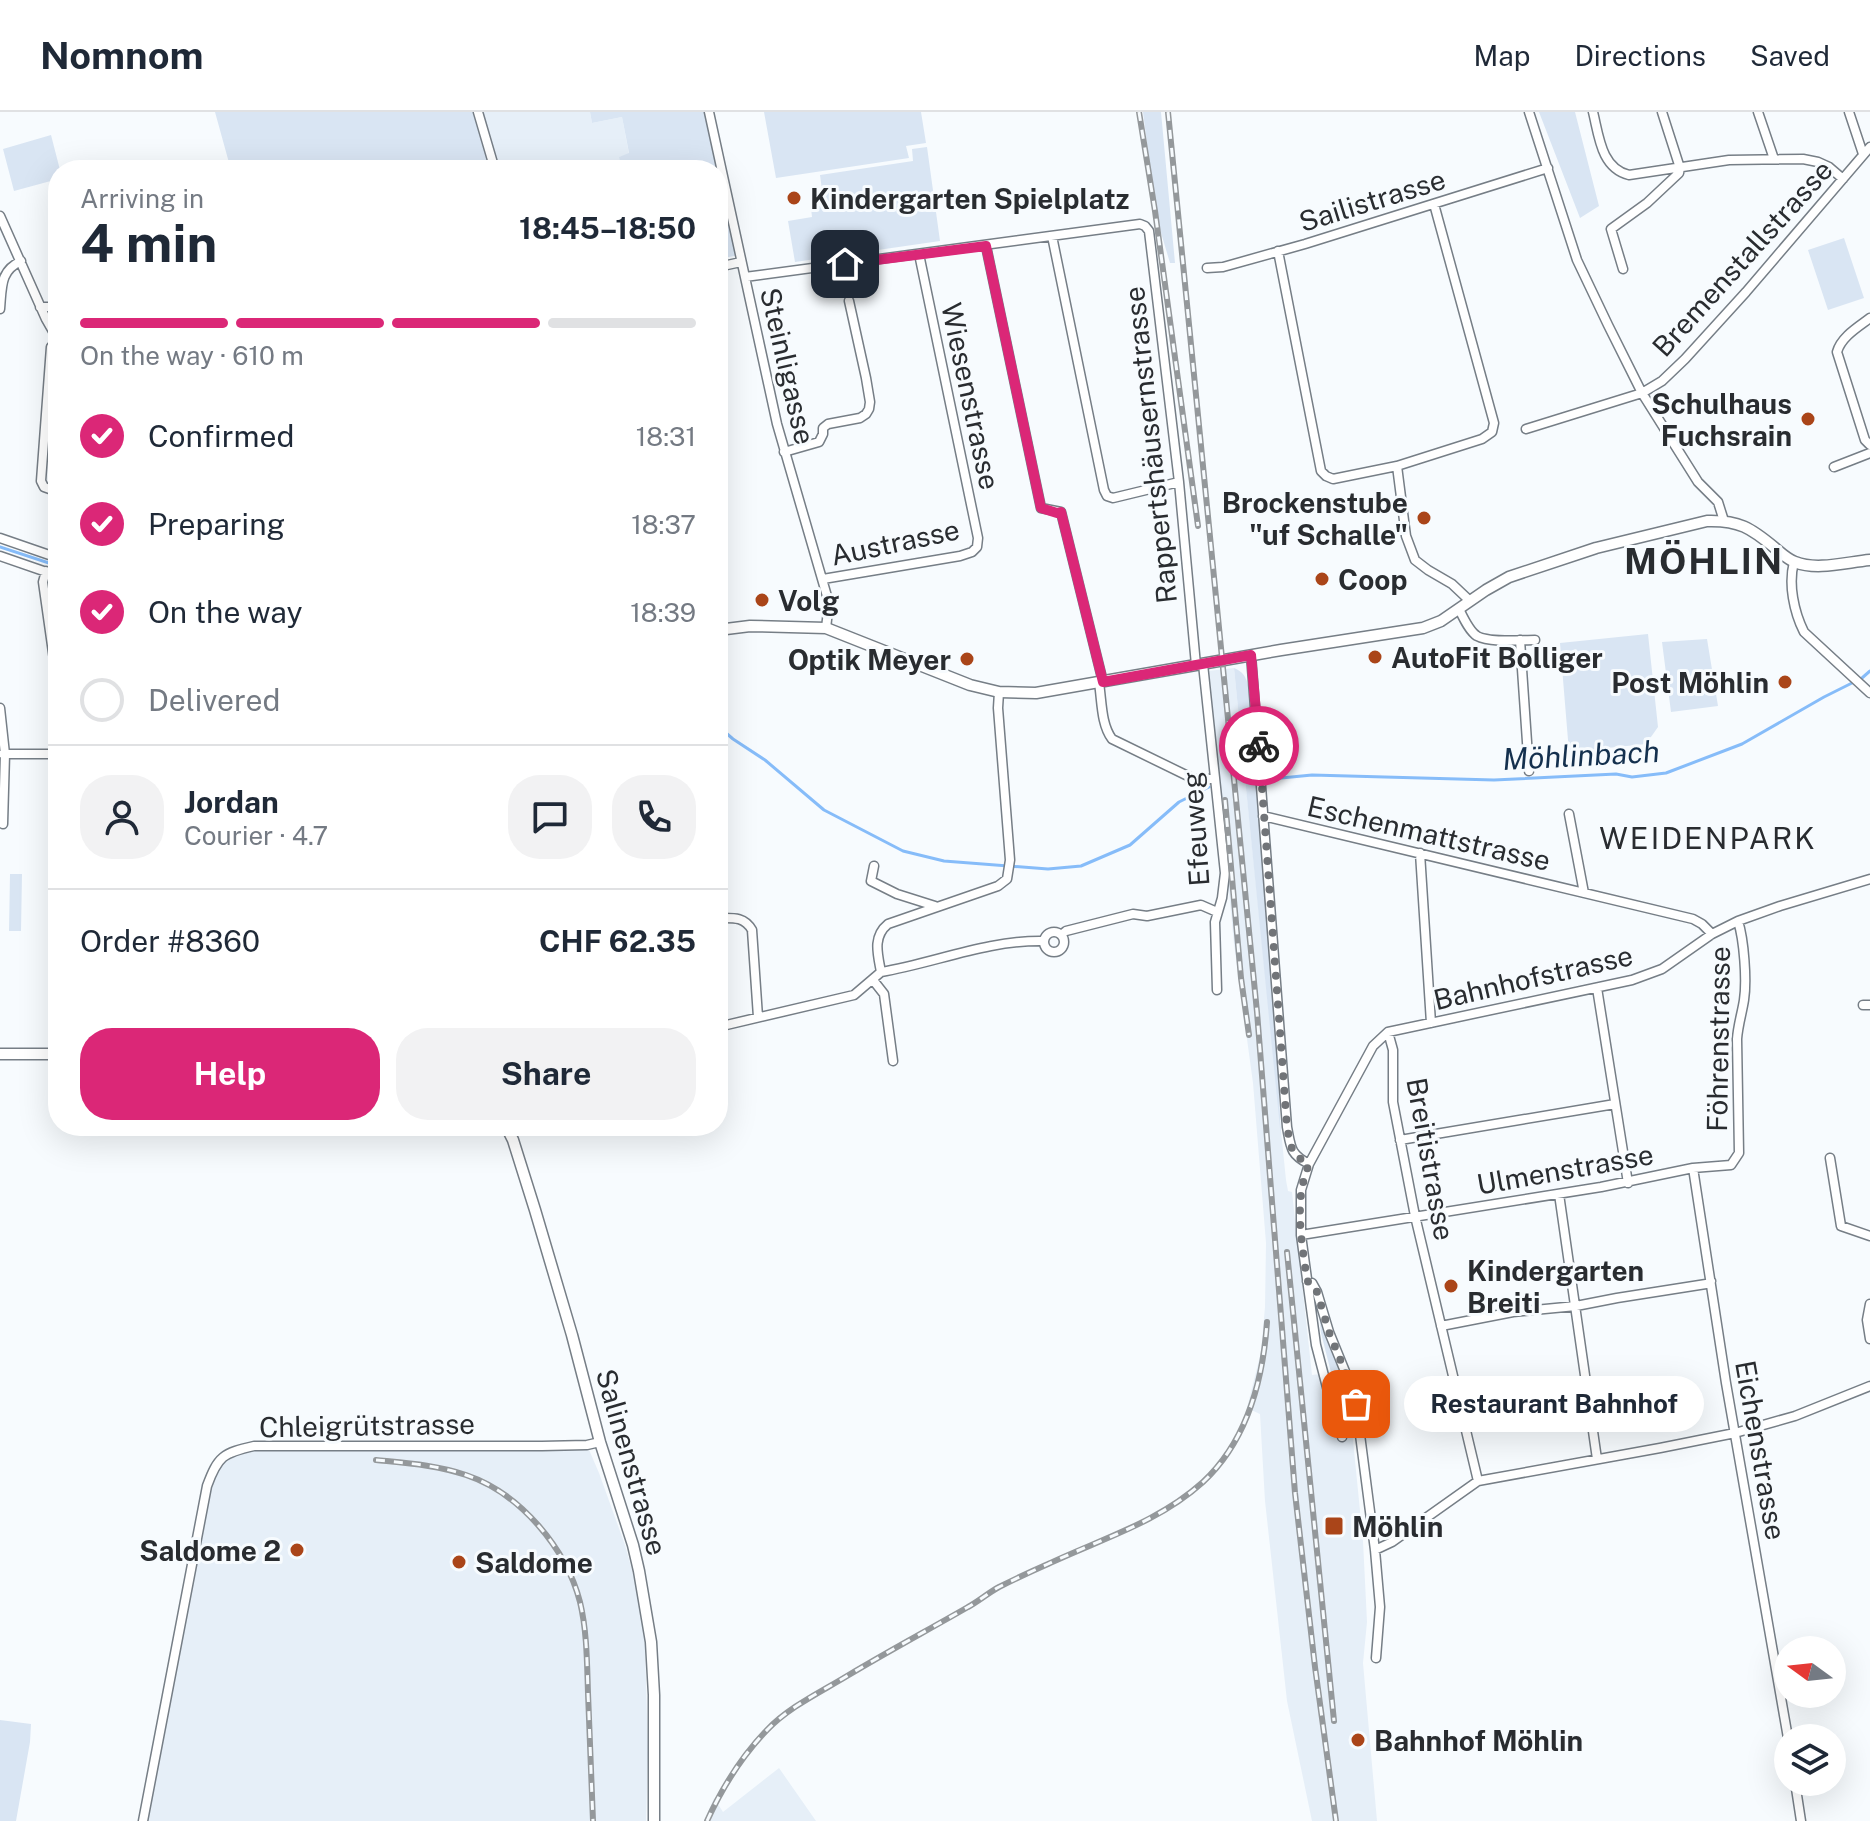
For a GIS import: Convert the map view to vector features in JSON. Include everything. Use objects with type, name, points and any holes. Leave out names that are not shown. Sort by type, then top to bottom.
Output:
[{"type":"street","points":[[478,112],[492,160]]},
{"type":"street","name":"Steinligasse","points":[[709,112],[719,160]]},
{"type":"street","points":[[1529,112],[1577,260],[1642,393],[1698,482],[1718,502],[1724,521]]},
{"type":"street","points":[[1593,112],[1606,159],[1620,173],[1629,175],[1729,160],[1803,159],[1829,167],[1843,179]]},
{"type":"street","points":[[1623,269],[1611,229],[1647,203],[1677,176],[1680,168],[1662,112]]},
{"type":"street","points":[[1758,112],[1774,159]]},
{"type":"street","points":[[1849,112],[1867,151]]},
{"type":"street","name":"Bremenstallstrasse","points":[[1526,429],[1642,393],[1662,381],[1746,292],[1867,151]]},
{"type":"street","name":"Sailistrasse","points":[[1207,268],[1223,267],[1278,251],[1548,168]]},
{"type":"street","name":"Steinligasse","points":[[728,201],[784,452],[829,603],[826,628]]},
{"type":"street","points":[[1278,251],[1321,471],[1333,479],[1397,466],[1482,439],[1492,432],[1494,423],[1434,204]]},
{"type":"street","points":[[1,220],[48,322]]},
{"type":"street","name":"Rappertshäusernstrasse","points":[[1052,236],[1140,224],[1149,231],[1199,664]]},
{"type":"street","points":[[745,277],[1052,236],[1107,496],[1113,498],[1179,482]]},
{"type":"street","points":[[986,246],[1041,508],[1061,512],[1101,682],[1107,731],[1112,739],[1164,766],[1194,779],[1214,779]]},
{"type":"street","name":"Wiesenstrasse","points":[[919,254],[978,538],[977,547]]},
{"type":"street","points":[[0,309],[3,277],[9,266],[21,261]]},
{"type":"street","points":[[728,265],[741,262]]},
{"type":"street","points":[[784,452],[819,442],[823,428],[828,424],[860,418],[869,409],[866,378],[849,301]]},
{"type":"street","points":[[40,307],[48,307]]},
{"type":"street","points":[[1870,318],[1844,339],[1837,352],[1865,440],[1870,445]]},
{"type":"street","points":[[48,387],[41,481],[48,488]]},
{"type":"street","points":[[1834,467],[1870,453]]},
{"type":"street","points":[[1397,466],[1406,536],[1415,560],[1452,584],[1470,601]]},
{"type":"street","points":[[728,629],[750,626],[826,628],[970,685],[999,692],[1036,693],[1251,655],[1411,631],[1441,621],[1509,577],[1596,548],[1707,521],[1743,525],[1794,562],[1806,565],[1870,560]]},
{"type":"street","points":[[0,538],[48,555]]},
{"type":"street","name":"Austrasse","points":[[823,579],[960,556],[977,547]]},
{"type":"street","points":[[0,556],[46,571],[43,582],[48,617]]},
{"type":"street","points":[[1794,562],[1792,581],[1798,621],[1804,632],[1870,693]]},
{"type":"street","points":[[1459,609],[1479,637],[1535,640]]},
{"type":"street","points":[[1520,640],[1529,771]]},
{"type":"street","points":[[1251,655],[1287,1127],[1292,1152],[1309,1164]]},
{"type":"street","name":"Efeuweg","points":[[1199,664],[1225,873],[1215,922],[1217,990]]},
{"type":"street","points":[[881,972],[877,943],[882,928],[998,886],[1007,879],[1009,864],[999,692]]},
{"type":"street","points":[[0,708],[3,824]]},
{"type":"street","points":[[2,754],[48,754]]},
{"type":"street","name":"Eschenmattstrasse","points":[[1569,814],[1584,893]]},
{"type":"street","name":"Eschenmattstrasse","points":[[1263,816],[1693,919],[1712,934]]},
{"type":"street","points":[[1420,853],[1431,1023]]},
{"type":"street","points":[[874,866],[871,881],[897,894],[936,907]]},
{"type":"street","name":"Bahnhofstrasse","points":[[1388,1032],[1632,980],[1662,969],[1712,934],[1738,921],[1870,879]]},
{"type":"street","points":[[1061,935],[1066,931],[1133,914],[1147,916],[1201,905],[1217,912]]},
{"type":"street","points":[[728,918],[738,918],[749,924],[752,930],[758,1017]]},
{"type":"street","name":"Föhrenstrasse","points":[[1693,1168],[1731,1165],[1739,1153],[1737,1039],[1744,999],[1743,937],[1738,921]]},
{"type":"street","points":[[1052,931],[1061,935],[1064,944],[1062,950],[1049,952],[1043,941],[1052,931]]},
{"type":"street","points":[[728,1024],[854,995],[881,972],[984,948],[1043,941]]},
{"type":"street","points":[[873,980],[884,994],[893,1061]]},
{"type":"street","points":[[1597,988],[1628,1183]]},
{"type":"street","points":[[1342,1437],[1316,1345],[1301,1235],[1301,1190],[1309,1164],[1373,1046],[1388,1032]]},
{"type":"street","name":"Breitistrasse","points":[[1388,1032],[1393,1050],[1393,1102],[1415,1216],[1478,1481]]},
{"type":"street","points":[[0,1054],[48,1054]]},
{"type":"street","points":[[1400,1140],[1615,1104]]},
{"type":"street","name":"Salinenstrasse","points":[[511,1136],[633,1545],[647,1618],[654,1695],[654,1821]]},
{"type":"street","points":[[1830,1158],[1841,1226],[1870,1236]]},
{"type":"street","name":"Ulmenstrasse","points":[[1301,1235],[1628,1183],[1693,1168]]},
{"type":"street","name":"Eichenstrasse","points":[[1693,1168],[1786,1724]]},
{"type":"street","points":[[1559,1194],[1597,1459]]},
{"type":"street","points":[[1307,1281],[1317,1292],[1329,1332],[1355,1396],[1380,1607],[1376,1658]]},
{"type":"street","points":[[1441,1326],[1513,1312],[1576,1306],[1711,1281]]},
{"type":"street","points":[[1870,1304],[1867,1320],[1870,1339]]},
{"type":"street","points":[[1375,1550],[1392,1542],[1478,1481],[1735,1433],[1795,1416],[1870,1386]]},
{"type":"street","name":"Chleigrütstrasse","points":[[143,1821],[207,1486],[215,1465],[229,1452],[254,1446],[542,1446],[600,1442]]},
{"type":"street","points":[[1797,1796],[1801,1821]]},
{"type":"shaded area","points":[[215,112],[484,112],[497,160],[228,160]]},
{"type":"shaded area","points":[[484,112],[590,112],[592,123],[622,117],[629,154],[619,157],[619,160],[497,160]]},
{"type":"shaded area","points":[[590,112],[714,112],[724,160],[619,160],[619,157],[629,153],[622,117],[592,123]]},
{"type":"shaded area","points":[[764,112],[921,112],[926,143],[906,146],[909,158],[776,178]]},
{"type":"shaded area","points":[[1143,112],[1161,112],[1175,263],[1170,263],[1156,216]]},
{"type":"shaded area","points":[[1539,112],[1575,112],[1599,206],[1580,218]]},
{"type":"shaded area","points":[[51,135],[57,160],[48,160],[48,182],[14,191],[3,149]]},
{"type":"shaded area","points":[[927,147],[940,241],[795,262],[788,221],[812,217],[810,199],[823,197],[820,175],[913,161],[912,149]]},
{"type":"shaded area","points":[[728,176],[745,254],[728,257]]},
{"type":"shaded area","points":[[1844,238],[1864,298],[1828,310],[1808,250]]},
{"type":"shaded area","points":[[1648,634],[1658,727],[1646,744],[1569,752],[1560,643]]},
{"type":"shaded area","points":[[1707,639],[1718,706],[1671,712],[1662,642]]},
{"type":"shaded area","points":[[1234,668],[1286,1180],[1288,1191],[1292,1192],[1312,1375],[1320,1374],[1334,1411],[1350,1410],[1363,1541],[1367,1622],[1363,1663],[1377,1821],[1312,1821],[1287,1701],[1265,1501],[1260,1414],[1247,1408],[1261,1352],[1266,1243],[1253,1083],[1234,944],[1208,671]]},
{"type":"shaded area","points":[[1234,668],[1246,678],[1251,705],[1281,1138]]},
{"type":"shaded area","points":[[10,874],[22,874],[21,931],[9,931]]},
{"type":"shaded area","points":[[1319,1312],[1352,1403],[1340,1408],[1321,1333]]},
{"type":"shaded area","points":[[587,1445],[625,1545],[639,1595],[645,1644],[646,1821],[143,1821],[215,1465],[254,1446]]},
{"type":"shaded area","points":[[0,1720],[31,1724],[16,1821],[0,1821]]},
{"type":"shaded area","points":[[779,1768],[816,1821],[704,1821],[714,1798],[723,1812]]},
{"type":"waterway","name":"Möhlinbach","points":[[0,547],[48,563]]},
{"type":"waterway","name":"Möhlinbach","points":[[1271,779],[1312,775],[1494,780],[1616,774],[1632,777],[1666,773],[1742,744],[1870,671]]},
{"type":"waterway","name":"Möhlinbach","points":[[728,735],[765,760],[824,810],[903,851],[944,861],[1048,869],[1081,866],[1130,845],[1179,802],[1209,787]]},
{"type":"railway","points":[[1139,112],[1198,526]]},
{"type":"railway","points":[[1168,112],[1257,1012],[1295,1493],[1336,1821]]},
{"type":"railway","points":[[1225,800],[1249,1035]]},
{"type":"railway","points":[[1287,1252],[1334,1721]]},
{"type":"railway","points":[[707,1821],[749,1751],[767,1730],[795,1707],[999,1587],[1149,1519],[1203,1482],[1218,1466],[1242,1429],[1262,1366],[1267,1322]]},
{"type":"railway","points":[[376,1460],[444,1469],[486,1483],[505,1495],[538,1525],[564,1562],[580,1602],[585,1636],[593,1821]]},
{"type":"way so far","points":[[1259,746],[1287,1127],[1292,1152],[1309,1164],[1301,1190],[1300,1210],[1307,1281],[1317,1292],[1356,1404]]},
{"type":"place","name":"Kindergarten Spielplatz","points":[[794,198]]},
{"type":"place","name":"Schulhaus Fuchsrain","points":[[1808,419]]},
{"type":"place","name":"Brockenstube \"uf Schalle\"","points":[[1424,518]]},
{"type":"place","name":"Coop","points":[[1322,579]]},
{"type":"place","name":"Volg","points":[[762,600]]},
{"type":"place","name":"AutoFit Bolliger","points":[[1375,657]]},
{"type":"place","name":"Optik Meyer","points":[[967,659]]},
{"type":"place","name":"Post Möhlin","points":[[1785,682]]},
{"type":"place","name":"Kindergarten Breiti","points":[[1451,1286]]},
{"type":"place","name":"Restaurant Bahnhof","points":[[1356,1404]]},
{"type":"place","name":"Möhlin","points":[[1334,1526]]},
{"type":"place","name":"Saldome 2","points":[[297,1550]]},
{"type":"place","name":"Saldome","points":[[459,1562]]},
{"type":"place","name":"Bahnhof Möhlin","points":[[1358,1740]]},
{"type":"district","name":"MÖHLIN","points":[[1704,561]]},
{"type":"district","name":"WEIDENPARK","points":[[1708,838]]},
{"type":"route","points":[[845,264],[986,246],[1041,508],[1061,512],[1103,682],[1251,655],[1259,746]]}]
